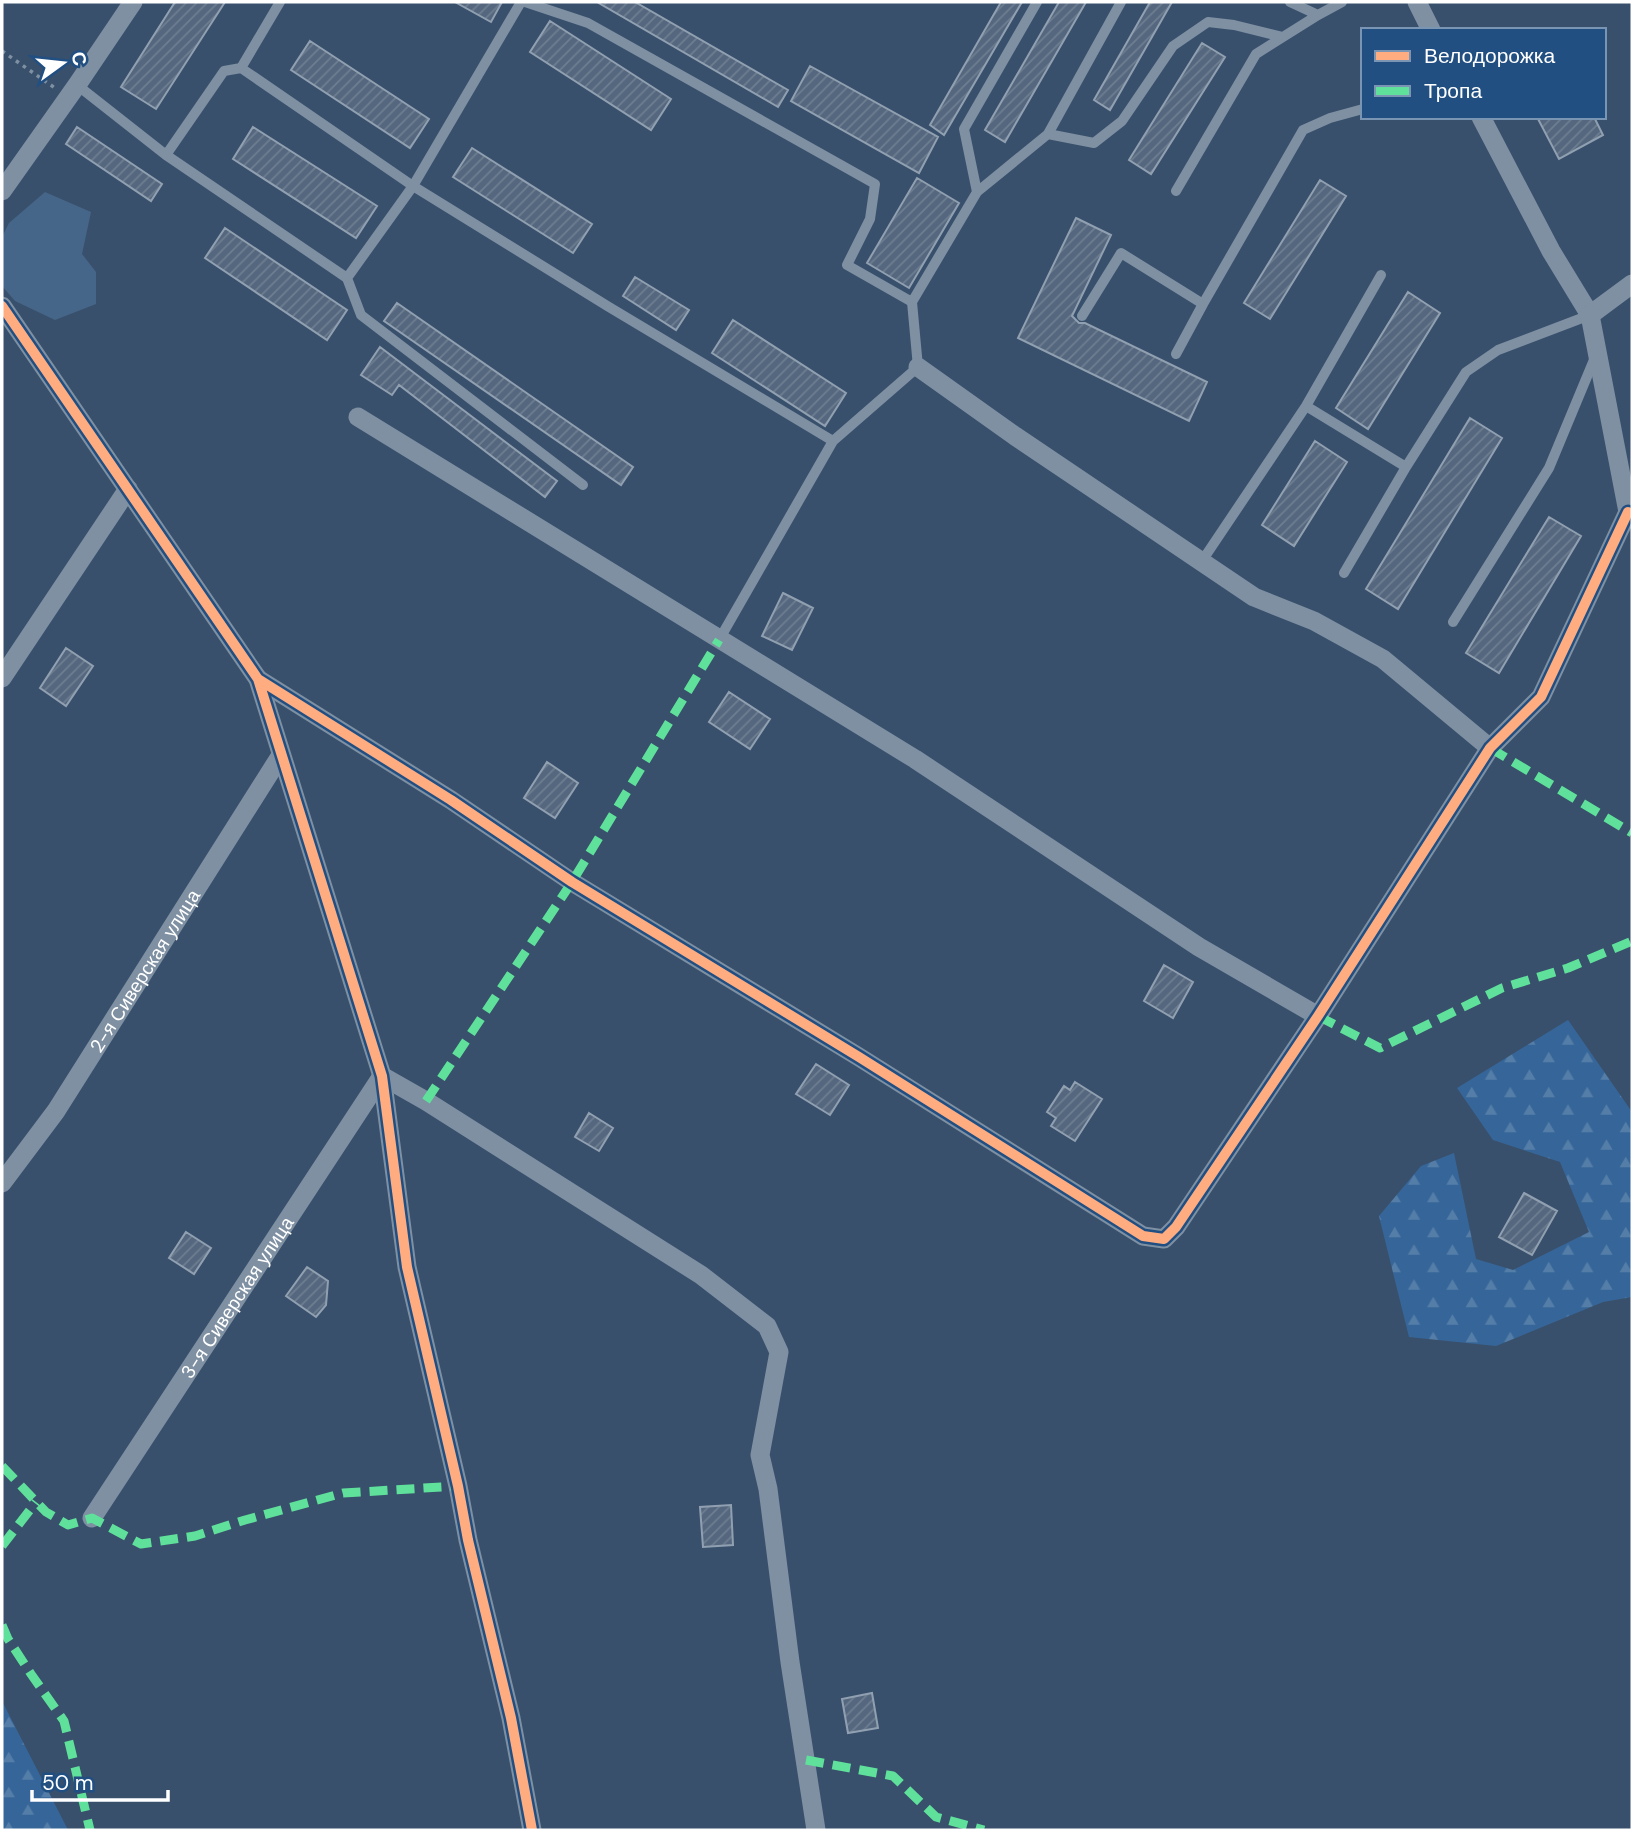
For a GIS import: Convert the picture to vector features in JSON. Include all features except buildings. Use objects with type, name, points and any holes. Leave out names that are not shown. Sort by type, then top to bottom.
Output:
[{"type":"street","points":[[2,191],[133,2]]},
{"type":"street","points":[[1417,2],[1430,28]]},
{"type":"street","points":[[258,679],[451,800],[572,883],[847,1050],[1143,1236],[1164,1240],[1176,1227],[1318,1016],[1490,748],[1541,697],[1630,516],[1590,315],[1551,251],[1482,119]]},
{"type":"street","points":[[1590,315],[1632,284]]},
{"type":"street","points":[[2,306],[258,679],[382,1076],[407,1267],[511,1718],[533,1830]]},
{"type":"street","points":[[918,366],[1015,436],[1254,597],[1314,621],[1382,659],[1490,748]]},
{"type":"street","points":[[358,417],[915,759],[1199,947],[1318,1016]]},
{"type":"street","points":[[2,678],[128,489]]},
{"type":"street","name":"2-я Сиверская улица","points":[[2,1183],[56,1111],[281,755]]},
{"type":"street","points":[[382,1076],[438,1108],[701,1275],[767,1326],[779,1352],[760,1455],[768,1489],[790,1662],[816,1830]]},
{"type":"street","name":"3-я Сиверская улица","points":[[92,1518],[382,1076]]},
{"type":"lane","points":[[241,68],[280,2]]},
{"type":"lane","points":[[347,278],[413,186],[523,2],[588,23],[875,184],[870,219],[847,265],[912,302]]},
{"type":"lane","points":[[977,192],[964,129],[1037,2]]},
{"type":"lane","points":[[719,640],[833,441],[918,366],[912,302],[977,192],[1048,134],[1121,2]]},
{"type":"lane","points":[[1290,2],[1318,15]]},
{"type":"lane","points":[[1176,191],[1256,54],[1342,2]]},
{"type":"lane","points":[[1048,134],[1094,143],[1122,121],[1173,46],[1208,22],[1234,25],[1283,37]]},
{"type":"lane","points":[[166,155],[224,71],[241,68],[413,186],[833,441]]},
{"type":"lane","points":[[72,91],[347,278],[361,315],[583,485]]},
{"type":"lane","points":[[1176,354],[1303,130],[1361,109]]},
{"type":"lane","points":[[1082,316],[1121,253],[1203,304]]},
{"type":"lane","points":[[1202,561],[1306,406],[1381,275]]},
{"type":"lane","points":[[1344,573],[1466,372],[1498,350],[1590,315]]},
{"type":"lane","points":[[1453,622],[1549,468],[1597,352]]},
{"type":"lane","points":[[1306,406],[1406,467]]},
{"type":"path","points":[[2,51],[72,91]]},
{"type":"green space","points":[[1568,1020],[1632,1112],[1632,1297],[1603,1302],[1496,1346],[1409,1337],[1379,1216],[1421,1166],[1454,1153],[1476,1259],[1513,1270],[1589,1232],[1560,1162],[1493,1140],[1457,1088]]},
{"type":"green space","points":[[2,1701],[68,1830],[2,1830]]},
{"type":"shaded area","points":[[45,192],[91,212],[82,254],[96,272],[96,304],[55,320],[15,301],[2,286],[2,237],[9,223]]},
{"type":"marked path","points":[[426,1101],[572,882],[719,640]]},
{"type":"marked path","points":[[1490,748],[1632,833]]},
{"type":"marked path","points":[[1318,1016],[1380,1048],[1502,988],[1568,968],[1632,941]]},
{"type":"marked path","points":[[2,1466],[46,1512],[68,1525],[92,1518],[141,1544],[195,1536],[343,1493],[458,1486]]},
{"type":"marked path","points":[[2,1546],[36,1502]]},
{"type":"marked path","points":[[2,1625],[8,1639],[64,1721],[90,1830]]},
{"type":"marked path","points":[[806,1760],[893,1776],[936,1817],[984,1830]]},
{"type":"cycle path","points":[[2,306],[258,679],[382,1076],[407,1267],[511,1718],[532,1830]]},
{"type":"cycle path","points":[[258,679],[451,800],[572,882],[859,1057],[1143,1236],[1164,1239],[1176,1227],[1318,1016],[1490,748],[1541,697],[1628,512]]}]
